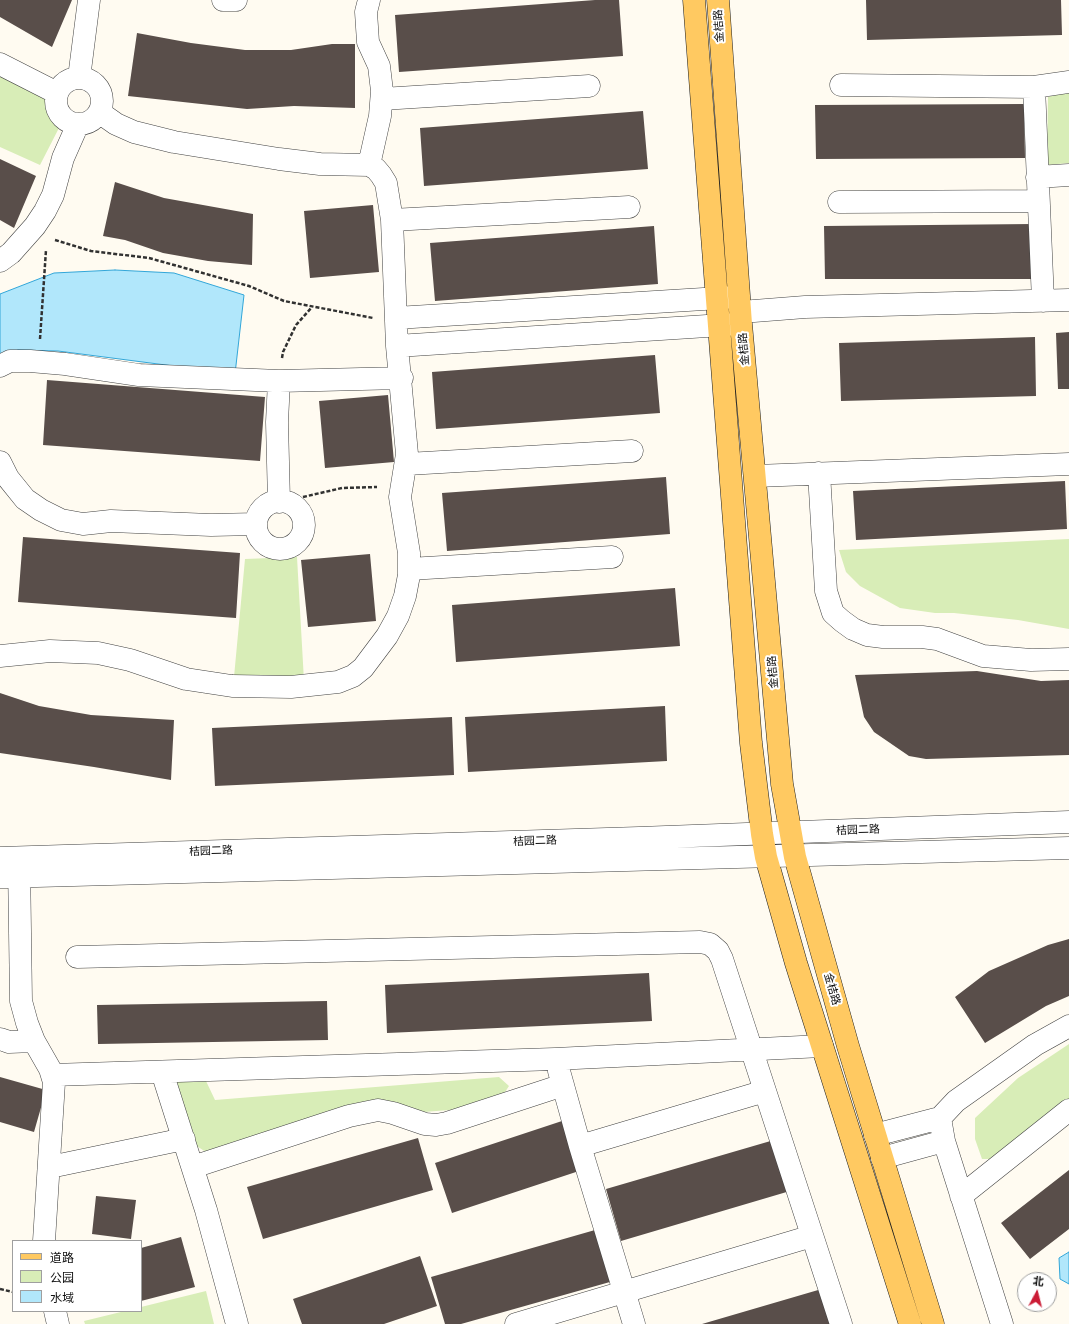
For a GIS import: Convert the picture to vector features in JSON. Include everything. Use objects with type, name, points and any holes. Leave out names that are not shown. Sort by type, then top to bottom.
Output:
[{"type":"main road","points":[[694,0],[751,743],[762,834],[766,857],[822,1046],[910,1324]]},
{"type":"main road","name":"金桔路","points":[[718,0],[741,311],[782,784],[795,857],[875,1135],[933,1324]]},
{"type":"street","points":[[79,78],[89,0]]},
{"type":"street","points":[[223,0],[236,0]]},
{"type":"street","points":[[368,0],[366,12],[368,42],[379,66],[382,99],[380,116],[369,166]]},
{"type":"street","points":[[0,64],[57,93]]},
{"type":"street","points":[[79,78],[93,83],[99,89],[102,97],[99,112],[90,121],[78,124],[65,119],[59,114],[55,101],[57,93],[65,82],[79,78]]},
{"type":"street","points":[[841,85],[1034,87],[1069,82]]},
{"type":"street","points":[[382,99],[589,86]]},
{"type":"street","points":[[1034,87],[1043,301]]},
{"type":"street","points":[[0,656],[50,651],[98,653],[130,660],[186,679],[232,686],[292,687],[338,682],[353,676],[363,668],[387,636],[398,616],[405,596],[409,569],[409,553],[400,497],[401,486],[407,464],[402,378],[396,318],[392,220],[386,183],[376,169],[369,166],[320,164],[279,159],[174,142],[134,132],[116,124],[99,112]]},
{"type":"street","points":[[0,262],[39,234],[44,211],[53,195],[63,158],[78,124]]},
{"type":"street","points":[[1038,177],[1069,175]]},
{"type":"street","points":[[839,202],[1038,201]]},
{"type":"street","points":[[392,220],[629,207]]},
{"type":"street","points":[[396,318],[717,298],[741,311]]},
{"type":"street","points":[[398,346],[719,326],[741,311],[813,307],[1069,300]]},
{"type":"street","points":[[0,366],[10,361],[38,361],[139,375],[279,381],[402,378]]},
{"type":"street","points":[[279,381],[277,422],[285,503]]},
{"type":"street","points":[[407,464],[632,451]]},
{"type":"street","points":[[0,462],[8,478],[25,499],[41,510],[61,520],[83,524],[111,521],[211,525],[256,524]]},
{"type":"street","points":[[756,476],[1069,464]]},
{"type":"street","points":[[819,473],[826,591],[833,613],[842,621],[867,635],[937,639],[984,656],[1031,660],[1069,659]]},
{"type":"street","points":[[285,503],[297,508],[304,521],[302,536],[291,547],[274,549],[267,545],[257,532],[256,524],[262,509],[268,505],[285,503]]},
{"type":"street","points":[[409,569],[612,557]]},
{"type":"street","name":"桔园二路","points":[[10,867],[1069,822]]},
{"type":"street","name":"桔园二路","points":[[10,867],[795,857],[1069,848]]},
{"type":"street","points":[[10,867],[21,1001],[34,1041],[45,1058],[54,1082],[50,1167],[44,1240]]},
{"type":"street","points":[[77,957],[700,942],[710,944],[718,951],[722,959],[753,1049],[765,1091],[841,1324]]},
{"type":"street","points":[[875,1135],[940,1118],[956,1101],[1035,1045],[1069,1026]]},
{"type":"street","points":[[0,1039],[9,1042],[34,1041]]},
{"type":"street","points":[[52,1075],[555,1059],[822,1046]]},
{"type":"street","points":[[555,1059],[634,1324]]},
{"type":"street","points":[[162,1072],[193,1167],[237,1324]]},
{"type":"street","points":[[193,1167],[349,1116],[378,1110],[394,1113],[425,1124],[436,1125],[447,1123],[563,1085]]},
{"type":"street","points":[[580,1146],[765,1091]]},
{"type":"street","points":[[961,1196],[1069,1110]]},
{"type":"street","points":[[940,1118],[944,1141],[1002,1324]]},
{"type":"street","points":[[50,1167],[184,1139]]},
{"type":"street","points":[[882,1158],[944,1141]]},
{"type":"street","points":[[516,1324],[812,1236]]},
{"type":"street","points":[[55,1312],[58,1324]]},
{"type":"path","points":[[38,361],[39,234],[91,251],[149,258],[249,286],[284,301],[370,318],[396,318]]},
{"type":"path","points":[[279,381],[283,352],[296,325],[312,307]]},
{"type":"path","points":[[285,503],[306,495],[342,488],[401,486]]},
{"type":"path","points":[[0,1289],[12,1292]]},
{"type":"green space","points":[[0,76],[48,100],[49,115],[61,124],[40,165],[0,147]]},
{"type":"green space","points":[[1069,91],[1069,163],[1047,165],[1048,97]]},
{"type":"green space","points":[[1069,539],[1069,629],[1018,620],[954,613],[935,613],[900,608],[860,586],[846,572],[839,550]]},
{"type":"green space","points":[[297,557],[304,681],[234,677],[245,559]]},
{"type":"green space","points":[[1069,1044],[1069,1101],[995,1159],[982,1159],[975,1139],[975,1118],[1018,1078]]},
{"type":"green space","points":[[499,1077],[509,1086],[499,1101],[462,1109],[411,1113],[206,1152],[195,1145],[190,1136],[177,1082],[206,1081],[215,1100]]},
{"type":"green space","points":[[206,1291],[214,1324],[85,1324],[84,1321],[121,1312],[142,1312],[142,1307]]},
{"type":"water","points":[[115,270],[174,273],[244,295],[235,374],[58,351],[18,350],[0,357],[0,294],[54,273]]},
{"type":"water","points":[[1069,1252],[1069,1284],[1060,1279],[1059,1258]]},
{"type":"building","points":[[0,0],[72,0],[52,47],[0,17]]},
{"type":"building","points":[[595,0],[619,0],[623,56],[399,72],[395,15]]},
{"type":"building","points":[[866,0],[1061,0],[1062,35],[867,40]]},
{"type":"building","points":[[137,33],[191,43],[245,50],[291,50],[332,44],[355,44],[355,108],[294,106],[247,109],[128,96]]},
{"type":"building","points":[[1024,104],[1025,158],[816,159],[815,105]]},
{"type":"building","points":[[643,111],[648,169],[424,186],[420,128]]},
{"type":"building","points":[[0,159],[36,176],[14,228],[0,220]]},
{"type":"building","points":[[115,182],[164,198],[253,214],[252,265],[208,261],[163,253],[125,240],[103,236]]},
{"type":"building","points":[[373,205],[379,272],[310,278],[304,211]]},
{"type":"building","points":[[1033,224],[1033,279],[825,279],[824,226]]},
{"type":"building","points":[[654,226],[658,284],[435,301],[430,243]]},
{"type":"building","points":[[1069,332],[1069,389],[1058,389],[1056,333]]},
{"type":"building","points":[[1035,337],[1036,396],[841,401],[839,343]]},
{"type":"building","points":[[655,355],[660,413],[436,429],[432,372]]},
{"type":"building","points":[[47,380],[265,397],[260,461],[43,445]]},
{"type":"building","points":[[388,395],[394,462],[325,468],[319,401]]},
{"type":"building","points":[[666,477],[670,534],[447,551],[442,493]]},
{"type":"building","points":[[1065,481],[1067,529],[856,540],[853,491]]},
{"type":"building","points":[[23,537],[240,553],[236,618],[18,602]]},
{"type":"building","points":[[370,554],[376,621],[308,627],[301,560]]},
{"type":"building","points":[[675,588],[680,646],[456,662],[452,605]]},
{"type":"building","points":[[977,671],[1041,681],[1069,680],[1069,755],[926,759],[909,756],[874,732],[864,717],[855,675]]},
{"type":"building","points":[[0,693],[39,706],[91,715],[174,720],[171,780],[0,753]]},
{"type":"building","points":[[665,706],[667,761],[468,772],[465,717]]},
{"type":"building","points":[[452,717],[454,775],[215,786],[212,728]]},
{"type":"building","points":[[1069,939],[1069,996],[1046,1006],[985,1043],[955,997],[989,971],[1048,945]]},
{"type":"building","points":[[649,973],[652,1021],[387,1033],[385,985]]},
{"type":"building","points":[[327,1001],[328,1040],[98,1044],[97,1005]]},
{"type":"building","points":[[0,1077],[46,1090],[34,1132],[0,1122]]},
{"type":"building","points":[[562,1121],[579,1171],[452,1213],[435,1163]]},
{"type":"building","points":[[418,1138],[433,1190],[263,1239],[247,1187]]},
{"type":"building","points":[[774,1140],[790,1191],[621,1241],[606,1189]]},
{"type":"building","points":[[1069,1170],[1069,1229],[1030,1259],[1001,1223]]},
{"type":"building","points":[[96,1196],[136,1200],[131,1239],[92,1234]]},
{"type":"building","points":[[602,1228],[617,1280],[461,1324],[445,1324],[431,1277]]},
{"type":"building","points":[[181,1237],[195,1287],[142,1301],[142,1248]]},
{"type":"building","points":[[420,1256],[437,1306],[384,1324],[302,1324],[293,1299]]},
{"type":"building","points":[[825,1288],[835,1324],[702,1324]]}]
